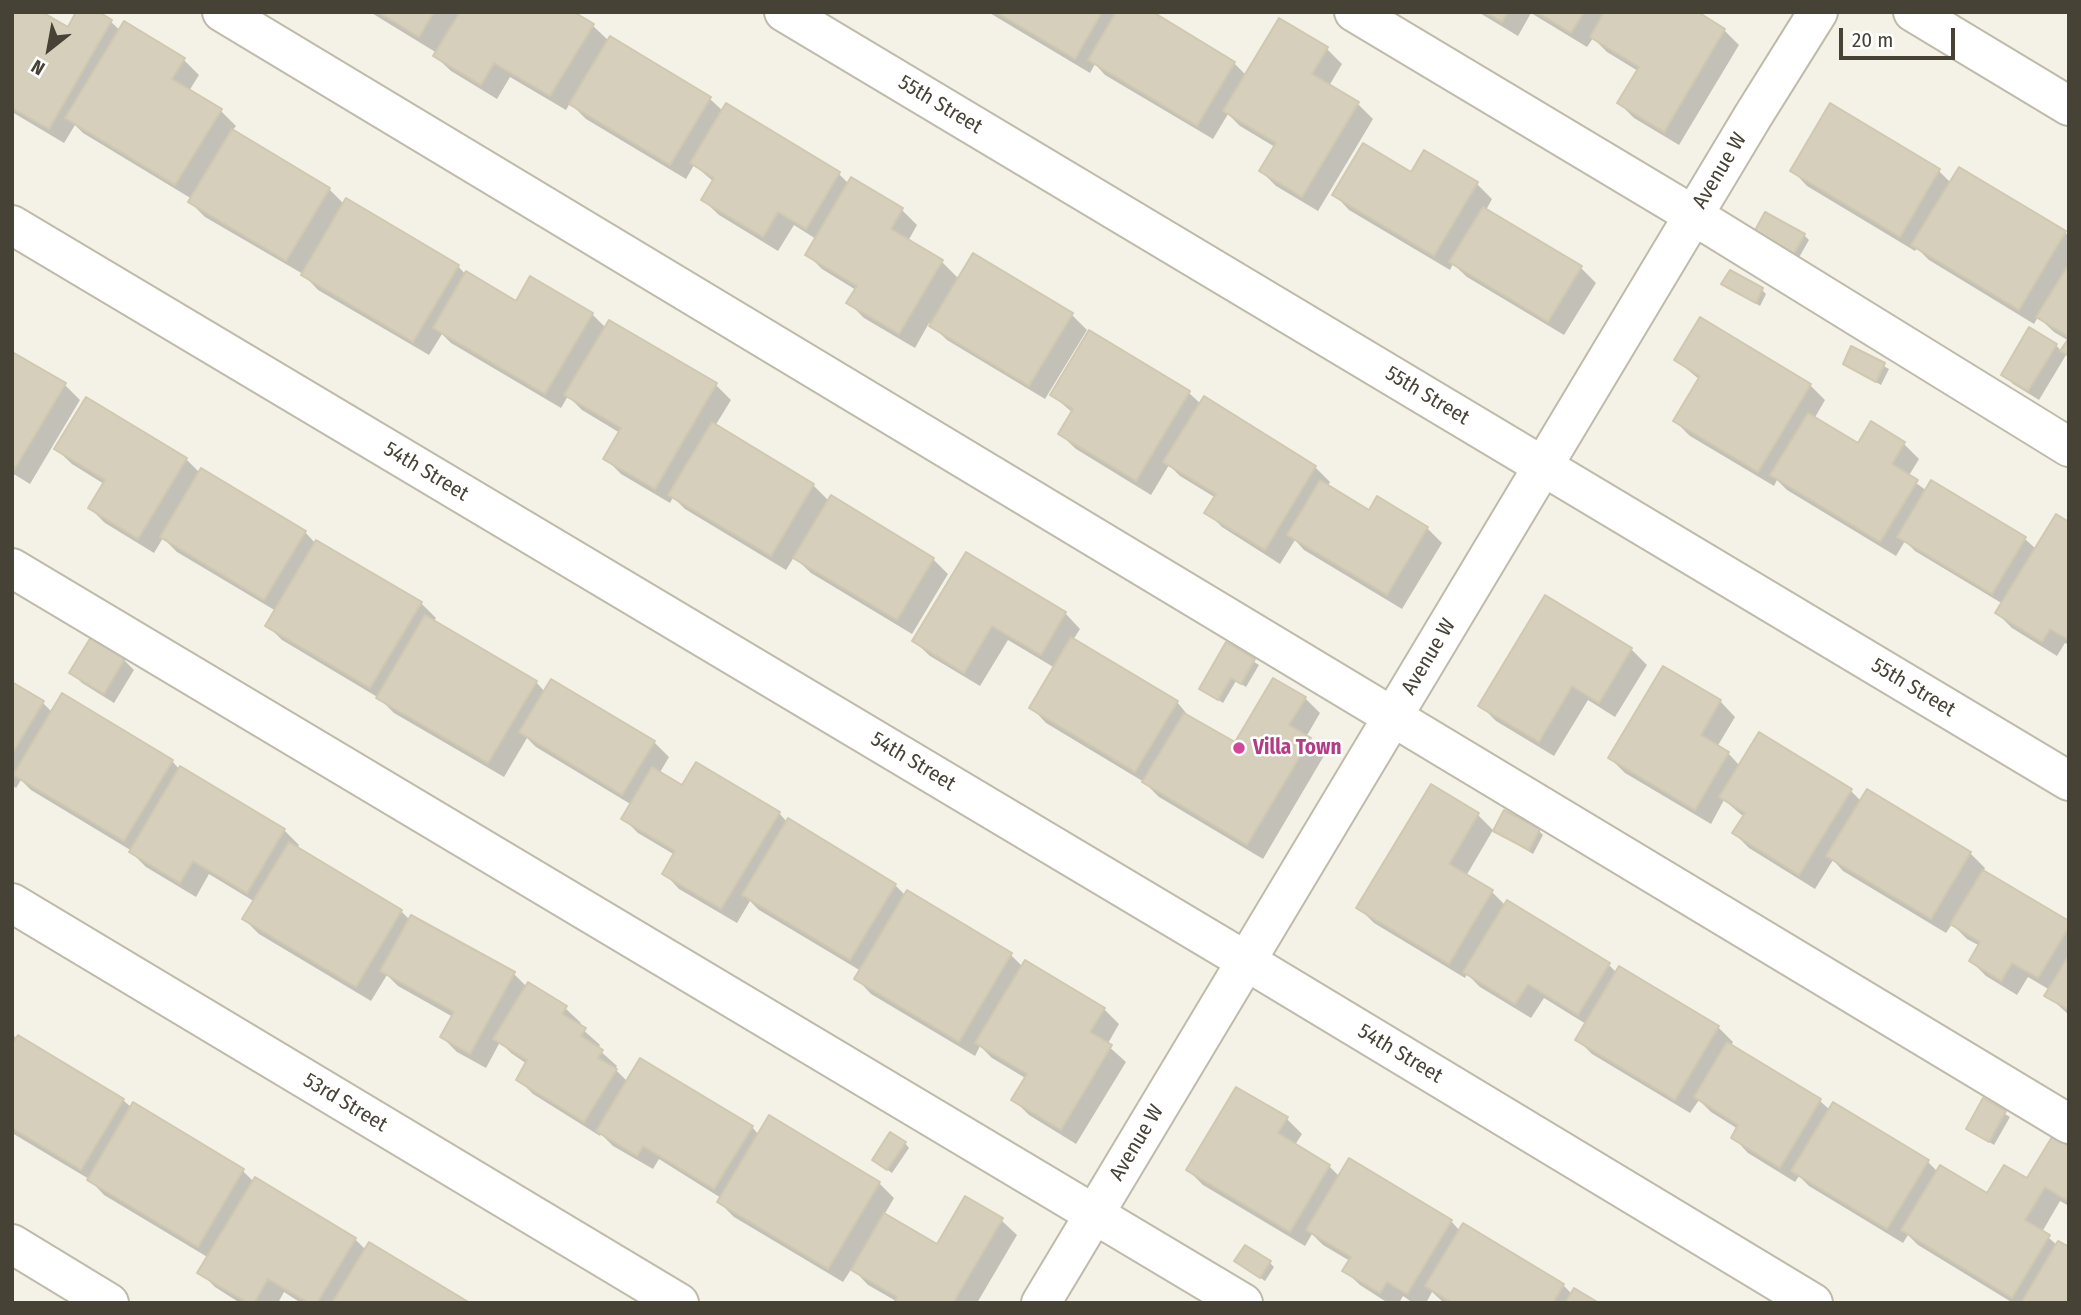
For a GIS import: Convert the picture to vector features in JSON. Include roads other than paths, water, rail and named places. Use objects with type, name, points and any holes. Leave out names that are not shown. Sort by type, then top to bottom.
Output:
[{"type":"street","points":[[222,12],[2069,1124]]},
{"type":"street","name":"55th Street","points":[[784,12],[2069,781]]},
{"type":"street","points":[[1354,12],[1693,215],[2069,447]]},
{"type":"street","name":"Avenue W","points":[[1041,1303],[1693,215],[1818,12]]},
{"type":"street","points":[[1913,12],[2069,106]]},
{"type":"street","name":"54th Street","points":[[12,225],[1246,961],[1812,1303]]},
{"type":"street","points":[[12,568],[1243,1303]]},
{"type":"street","name":"53rd Street","points":[[12,903],[679,1303]]},
{"type":"street","points":[[12,1244],[110,1303]]},
{"type":"place","name":"Villa Town","points":[[1239,748]]}]
